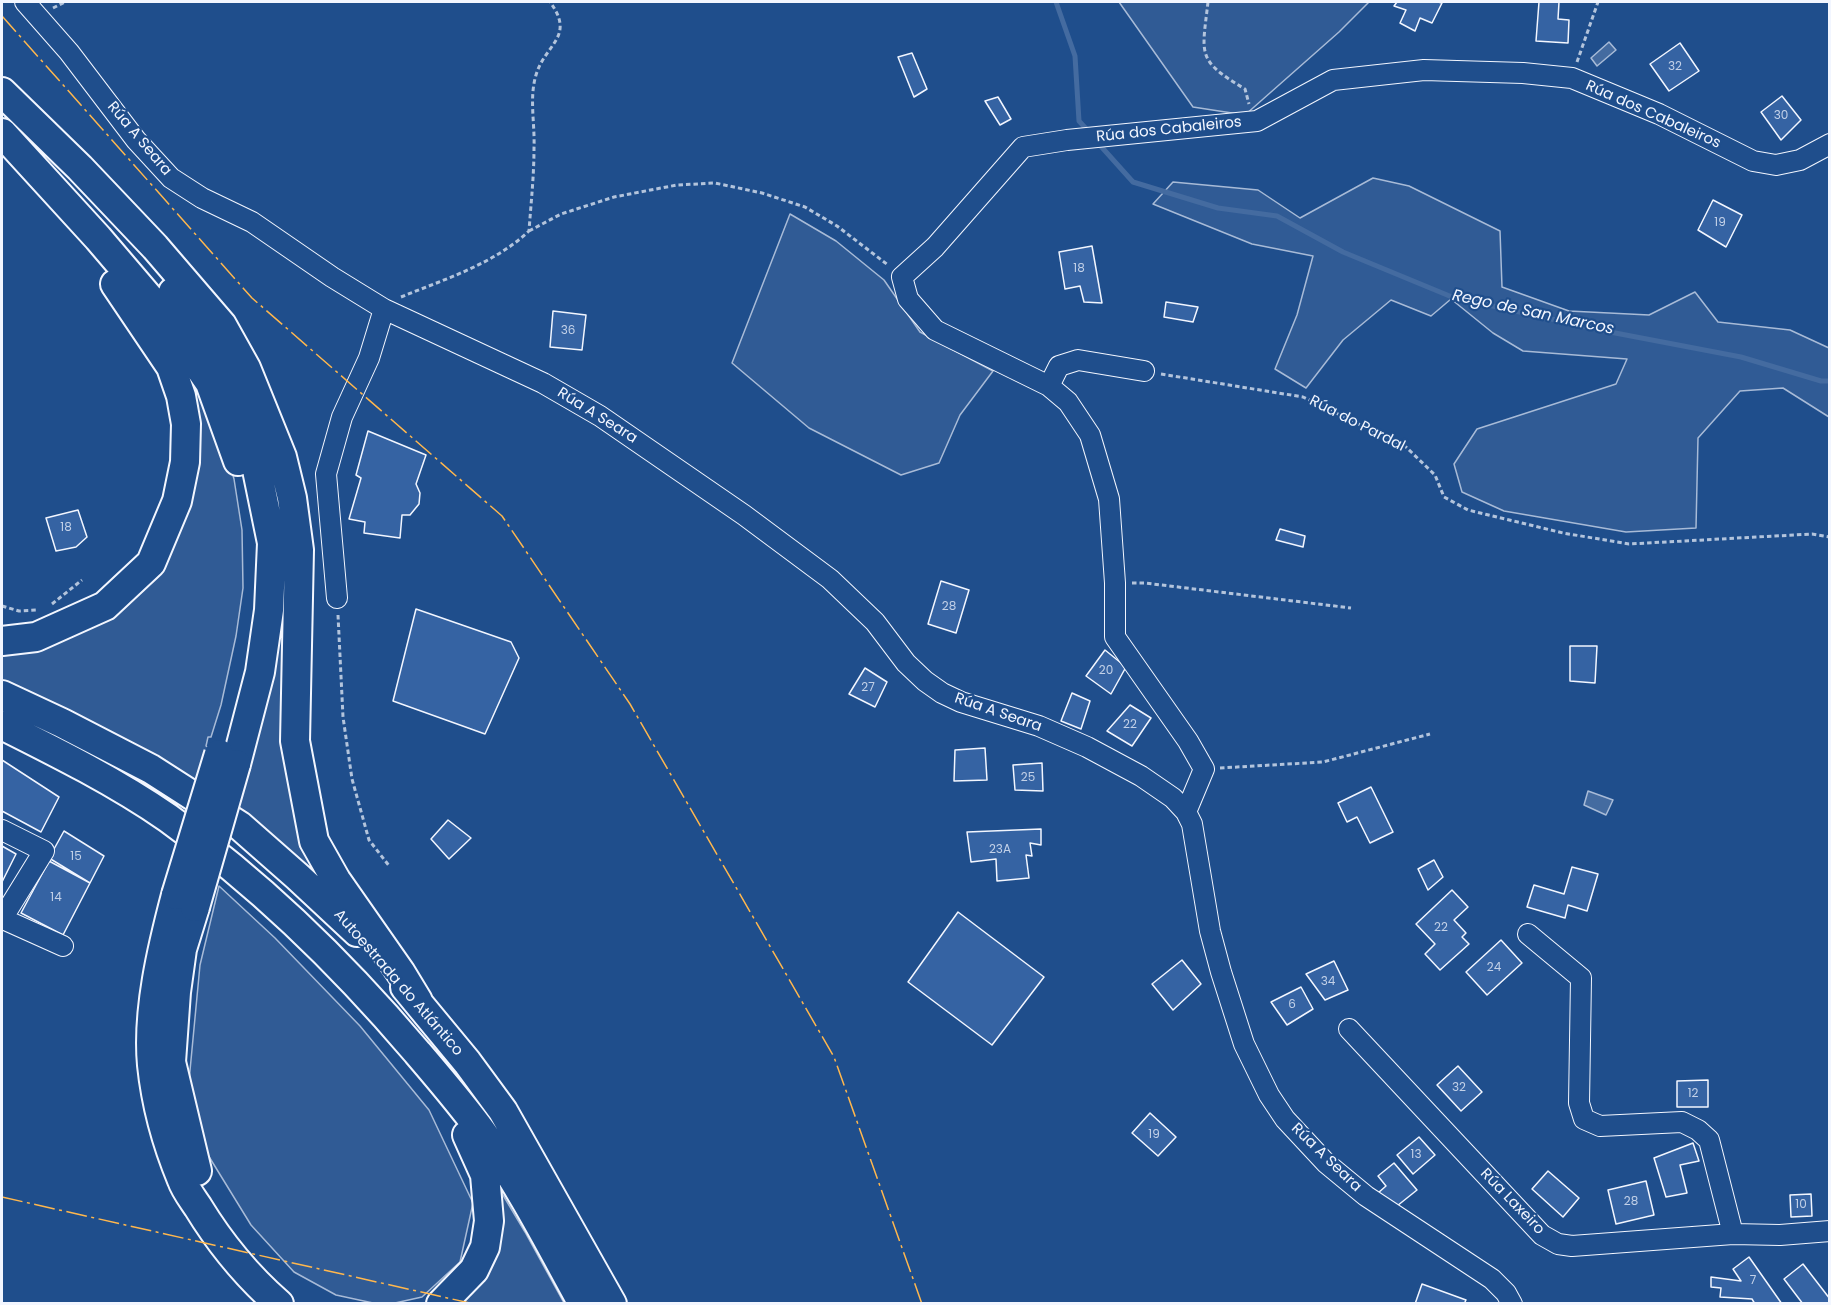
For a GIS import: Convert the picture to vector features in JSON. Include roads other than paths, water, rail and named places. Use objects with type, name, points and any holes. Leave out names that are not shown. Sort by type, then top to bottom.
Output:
[{"type":"highway","points":[[2,92],[80,168],[154,247],[222,325],[246,368],[282,457],[292,498],[298,550],[295,741],[314,841],[336,880],[418,1001]]},
{"type":"highway","points":[[2,104],[166,281],[239,395],[255,460],[272,543],[269,610],[260,672],[227,759],[185,901],[162,950],[154,1007],[152,1064],[163,1122],[182,1181],[216,1237],[260,1287],[279,1304]]},
{"type":"highway","points":[[2,134],[98,237],[162,313],[210,383],[235,450],[250,501],[254,548],[245,663],[227,759]]},
{"type":"highway","points":[[2,134],[130,303],[171,367],[186,424],[184,462],[177,501],[151,563],[105,606],[36,637],[2,641]]},
{"type":"highway","name":"Autoestrada do Atlántico","points":[[2,695],[151,769],[240,826],[352,926],[418,1001],[467,1062],[502,1111],[612,1304]]},
{"type":"highway","name":"Autoestrada do Atlántico","points":[[2,725],[64,756],[166,818],[232,867],[351,978],[456,1098],[487,1140],[522,1194],[583,1304]]},
{"type":"highway","points":[[185,901],[171,1062],[198,1176],[252,1256],[302,1304]]},
{"type":"highway","points":[[441,1304],[474,1270],[485,1247],[489,1221],[485,1175],[468,1139],[456,1098]]},
{"type":"street","name":"Rúa A Seara","points":[[25,2],[69,52],[136,140],[171,178],[202,198],[252,222],[332,277],[384,309],[543,383],[600,416],[744,515],[830,579],[876,622],[906,663],[942,693],[961,702],[1039,726],[1087,747],[1141,776],[1173,798],[1186,812],[1194,835],[1208,921],[1221,972],[1244,1044],[1275,1103],[1286,1119],[1326,1163],[1397,1218],[1491,1279],[1506,1293],[1512,1304]]},
{"type":"street","name":"Rúa dos Cabaleiros","points":[[1049,386],[935,330],[908,299],[902,277],[935,247],[1023,147],[1257,121],[1333,80],[1425,70],[1523,73],[1572,78],[1659,114],[1753,161],[1776,165],[1800,160],[1830,144]]},
{"type":"street","points":[[337,598],[326,474],[342,417],[369,358],[384,309]]},
{"type":"street","points":[[1144,370],[1078,360],[1059,366],[1049,386],[1068,402],[1090,435],[1109,500],[1115,583],[1114,637],[1188,741],[1204,769],[1186,812]]},
{"type":"street","points":[[2,830],[44,850],[2,919],[63,946]]},
{"type":"street","points":[[1528,933],[1581,978],[1579,1103],[1584,1119],[1600,1126],[1682,1122],[1698,1130],[1709,1140],[1733,1234]]},
{"type":"street","name":"Rúa Laxeiro","points":[[1349,1029],[1542,1235],[1558,1244],[1572,1246],[1733,1234],[1780,1235],[1830,1230]]},
{"type":"waterway","name":"Rego de San Marcos","points":[[1056,2],[1075,56],[1079,121],[1090,133]]},
{"type":"waterway","name":"Rego de San Marcos","points":[[1098,143],[1133,182],[1218,208],[1277,216],[1343,252],[1452,297],[1610,332],[1741,357],[1821,381],[1830,381]]}]
